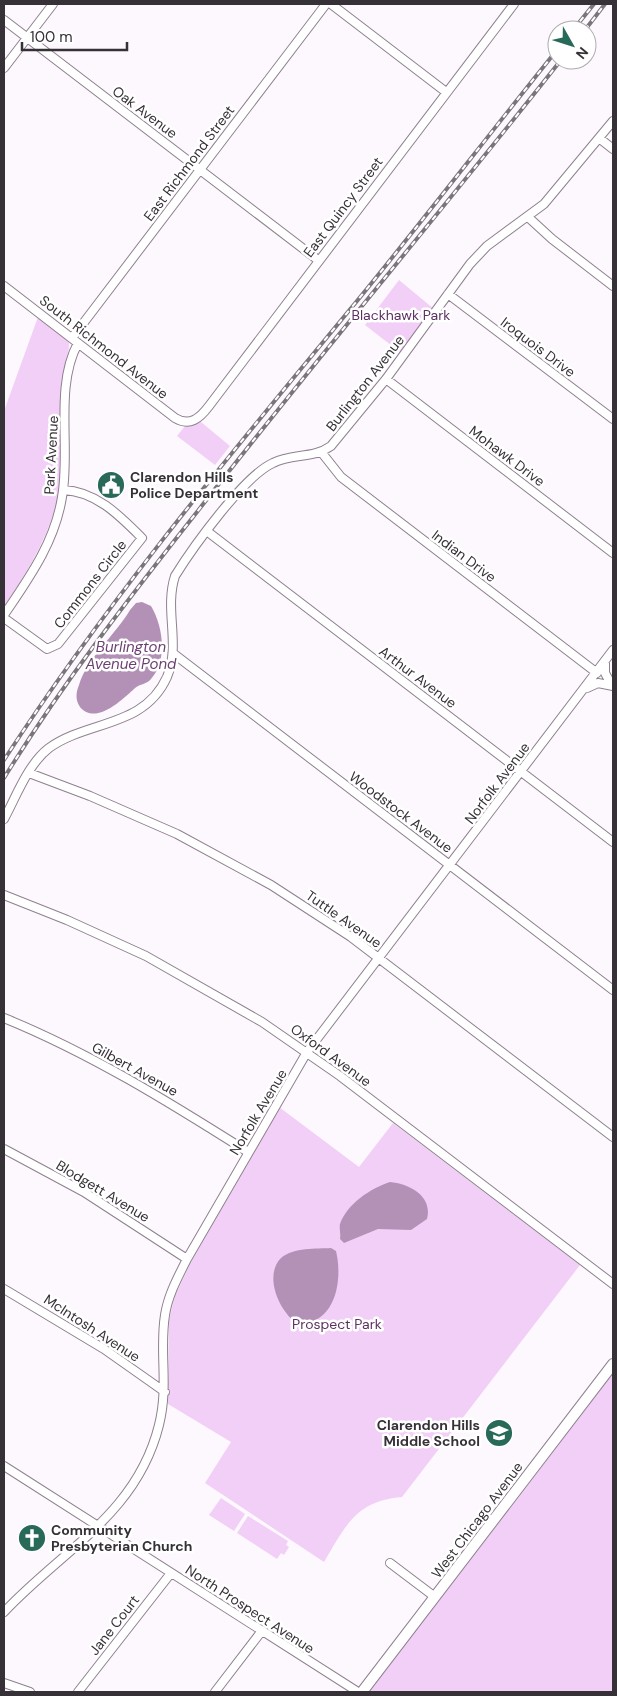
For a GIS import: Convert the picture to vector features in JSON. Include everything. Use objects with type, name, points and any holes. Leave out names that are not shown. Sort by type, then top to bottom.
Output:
[{"type":"main road","name":"West Chicago Avenue","points":[[362,1692],[613,1364]]},
{"type":"street","points":[[4,68],[53,4]]},
{"type":"street","name":"East Richmond Street","points":[[75,340],[200,170],[326,4]]},
{"type":"street","points":[[331,4],[446,92]]},
{"type":"street","name":"East Quincy Street","points":[[191,422],[210,406],[318,260],[514,4]]},
{"type":"street","name":"Oak Avenue","points":[[4,20],[318,260]]},
{"type":"street","name":"Burlington Avenue","points":[[322,453],[342,434],[386,379],[470,264],[487,246],[528,218],[544,204],[613,120]]},
{"type":"street","points":[[599,138],[613,149]]},
{"type":"street","points":[[528,218],[613,286]]},
{"type":"street","name":"South Richmond Avenue","points":[[4,286],[175,418],[182,422],[191,422]]},
{"type":"street","name":"Iroquois Drive","points":[[448,294],[613,419]]},
{"type":"street","name":"Park Avenue","points":[[4,617],[45,550],[57,520],[63,490],[68,382],[75,340]]},
{"type":"street","name":"Mohawk Drive","points":[[386,379],[613,552]]},
{"type":"street","points":[[4,819],[30,773],[44,753],[56,744],[125,718],[144,706],[162,686],[174,654],[173,584],[181,567],[245,484],[260,470],[276,461],[322,453]]},
{"type":"street","name":"Indian Drive","points":[[322,453],[342,477],[597,673]]},
{"type":"street","name":"Commons Circle","points":[[4,617],[47,649],[58,644],[142,538],[125,521],[93,496],[76,490],[63,490]]},
{"type":"street","name":"Arthur Avenue","points":[[208,532],[613,842]]},
{"type":"street","name":"Norfolk Avenue","points":[[4,1612],[50,1568],[99,1527],[127,1494],[150,1452],[160,1424],[165,1392],[164,1316],[170,1294],[187,1258],[307,1052],[586,689],[613,650]]},
{"type":"street","name":"Woodstock Avenue","points":[[174,654],[613,990]]},
{"type":"street","points":[[605,662],[605,674],[612,685]]},
{"type":"street","points":[[586,689],[598,684],[612,685]]},
{"type":"street","name":"Tuttle Avenue","points":[[30,773],[134,814],[212,852],[312,910],[379,958],[613,1137]]},
{"type":"street","name":"Oxford Avenue","points":[[4,895],[67,920],[146,956],[221,997],[307,1052],[613,1284]]},
{"type":"street","name":"Gilbert Avenue","points":[[4,1018],[58,1042],[126,1077],[248,1152]]},
{"type":"street","name":"Blodgett Avenue","points":[[4,1149],[84,1192],[187,1258]]},
{"type":"street","name":"McIntosh Avenue","points":[[4,1289],[104,1349],[165,1392]]},
{"type":"street","name":"North Prospect Avenue","points":[[4,1466],[261,1632],[358,1692]]},
{"type":"street","points":[[390,1563],[435,1597]]},
{"type":"street","name":"Jane Court","points":[[78,1692],[170,1573]]},
{"type":"street","points":[[215,1692],[261,1632]]},
{"type":"street","points":[[4,1683],[30,1692]]},
{"type":"green space","name":"Blackhawk Park","points":[[399,280],[434,309],[401,353],[365,325]]},
{"type":"green space","points":[[38,317],[69,343],[61,396],[62,472],[55,509],[49,527],[24,575],[4,607],[4,411]]},
{"type":"green space","points":[[201,422],[230,446],[215,465],[177,436],[185,426]]},
{"type":"green space","name":"Prospect Park","points":[[279,1107],[359,1167],[393,1123],[580,1265],[402,1497],[386,1499],[374,1504],[354,1517],[346,1526],[324,1562],[205,1483],[231,1442],[168,1404],[169,1320],[175,1296],[190,1264]]},
{"type":"green space","points":[[613,1373],[613,1692],[368,1692]]},
{"type":"green space","points":[[221,1498],[245,1514],[234,1531],[209,1515]]},
{"type":"green space","points":[[248,1516],[288,1541],[286,1545],[289,1547],[284,1555],[281,1553],[277,1559],[237,1533]]},
{"type":"water","name":"Burlington Avenue Pond","points":[[142,602],[151,606],[161,633],[162,653],[156,671],[149,681],[135,688],[109,709],[94,714],[86,712],[78,704],[77,690],[88,665],[136,603]]},
{"type":"water","points":[[390,1182],[405,1185],[423,1198],[427,1204],[427,1219],[411,1230],[378,1229],[344,1243],[340,1239],[340,1224],[348,1210],[375,1188]]},
{"type":"water","points":[[331,1248],[336,1251],[338,1262],[337,1287],[334,1298],[329,1309],[321,1317],[311,1322],[298,1324],[285,1312],[276,1294],[274,1274],[276,1266],[281,1258],[292,1252],[305,1249]]},
{"type":"railway","points":[[581,20],[594,4]]},
{"type":"railway","points":[[593,20],[605,4]]},
{"type":"railway","points":[[4,760],[44,700],[129,583],[547,63]]},
{"type":"railway","points":[[4,778],[73,675],[146,577],[287,398],[553,70]]},
{"type":"place","name":"Clarendon Hills Police Department","points":[[111,485]]},
{"type":"place","name":"Clarendon Hills Middle School","points":[[499,1433]]},
{"type":"place","name":"Community Presbyterian Church","points":[[32,1538]]}]
